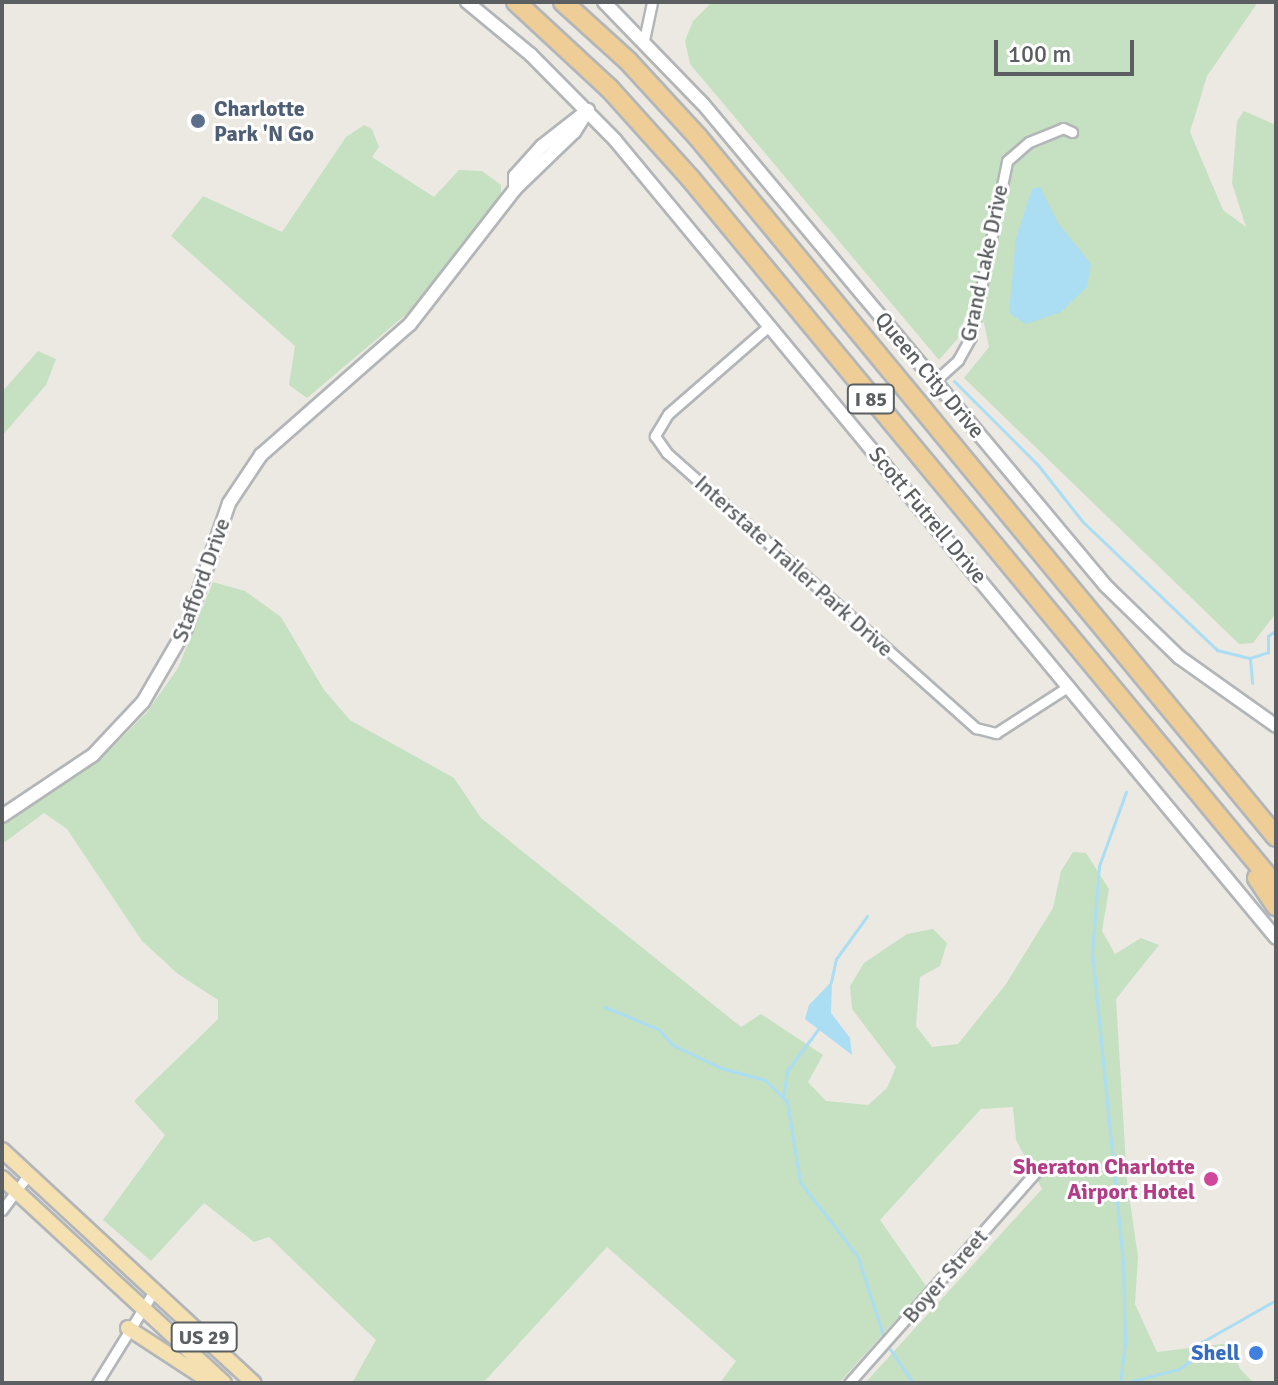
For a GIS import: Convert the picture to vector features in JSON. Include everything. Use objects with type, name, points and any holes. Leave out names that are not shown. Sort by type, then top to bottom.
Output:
[{"type":"highway","name":"I 85","points":[[516,2],[659,142],[1276,886]]},
{"type":"highway","name":"I 85","points":[[563,2],[628,61],[697,136],[1276,837]]},
{"type":"highway","points":[[1210,757],[1276,827]]},
{"type":"highway","points":[[1212,809],[1276,906]]},
{"type":"main road","name":"US 29","points":[[2,1150],[254,1383]]},
{"type":"main road","name":"US 29","points":[[2,1178],[224,1383]]},
{"type":"main road","points":[[128,1328],[212,1383]]},
{"type":"street","name":"Scott Futrell Drive","points":[[467,2],[588,110],[770,325],[1276,938]]},
{"type":"street","name":"Queen City Drive","points":[[604,2],[644,40],[1150,631],[1276,726]]},
{"type":"street","points":[[644,40],[652,2]]},
{"type":"street","name":"Stafford Drive","points":[[2,816],[93,755],[143,702],[186,628],[229,503],[261,455],[410,324],[515,189],[515,176],[542,146],[588,110]]},
{"type":"street","name":"Grand Lake Drive","points":[[935,381],[958,360],[971,337],[1007,161],[1029,142],[1063,128],[1072,132]]},
{"type":"street","name":"Interstate Trailer Park Drive","points":[[770,325],[668,414],[655,436],[667,453],[976,728],[996,733],[1069,686]]},
{"type":"street","name":"Boyer Street","points":[[849,1383],[1039,1168]]},
{"type":"street","points":[[2,1210],[28,1175]]},
{"type":"street","points":[[97,1383],[140,1306],[154,1291]]},
{"type":"green space","points":[[712,2],[1258,2],[1207,76],[1190,132],[1223,210],[1246,227],[1232,183],[1237,121],[1244,111],[1276,125],[1276,613],[1253,643],[1239,644],[964,378],[989,347],[984,323],[965,316],[959,337],[939,360],[690,64],[685,41],[693,21]]},
{"type":"green space","points":[[364,125],[372,129],[379,147],[372,157],[434,197],[459,170],[482,171],[501,185],[501,193],[473,236],[410,311],[307,398],[289,385],[295,346],[171,236],[203,196],[282,232],[346,137]]},
{"type":"green space","points":[[38,351],[56,359],[46,385],[2,436],[2,392]]},
{"type":"green space","points":[[213,582],[245,591],[281,617],[324,690],[350,720],[454,778],[481,818],[741,1027],[761,1014],[823,1055],[808,1082],[826,1101],[868,1105],[887,1088],[896,1067],[852,1009],[850,986],[864,963],[907,934],[933,929],[947,943],[940,966],[920,977],[916,1026],[932,1047],[958,1044],[1006,984],[1053,908],[1061,871],[1073,852],[1086,853],[1109,889],[1102,931],[1115,954],[1141,938],[1159,945],[1116,999],[1127,1181],[1138,1257],[1135,1304],[1157,1352],[1230,1343],[1240,1369],[1254,1383],[865,1383],[1042,1189],[1016,1140],[1013,1107],[981,1109],[880,1220],[926,1286],[839,1383],[720,1383],[736,1361],[607,1247],[483,1383],[352,1383],[376,1340],[269,1237],[254,1242],[204,1203],[151,1261],[103,1220],[165,1135],[134,1101],[218,1019],[218,1000],[178,974],[142,941],[67,829],[44,813],[2,844],[2,826],[112,748],[147,712],[178,668]]},
{"type":"water","points":[[1040,187],[1058,223],[1091,264],[1087,287],[1061,312],[1026,324],[1009,313],[1016,238],[1032,189]]},
{"type":"water","points":[[832,981],[831,1013],[850,1038],[852,1055],[805,1019],[809,1005]]},
{"type":"waterway","points":[[954,381],[1038,465],[1082,521],[1217,650],[1250,658],[1268,652],[1268,636],[1276,630]]},
{"type":"waterway","points":[[1250,658],[1252,683]]},
{"type":"waterway","points":[[1120,1383],[1125,1343],[1123,1262],[1092,953],[1099,866],[1126,792]]},
{"type":"waterway","points":[[831,982],[836,959],[867,916]]},
{"type":"waterway","points":[[605,1007],[658,1029],[673,1045],[721,1068],[765,1080],[787,1101],[800,1182],[858,1257],[883,1335]]},
{"type":"waterway","points":[[783,1097],[787,1071],[819,1028]]},
{"type":"waterway","points":[[1124,1383],[1179,1369],[1205,1350],[1202,1342],[1276,1300]]},
{"type":"waterway","points":[[890,1349],[913,1383]]},
{"type":"place","name":"Charlotte Park 'N Go","points":[[198,121]]},
{"type":"place","name":"Sheraton Charlotte Airport Hotel","points":[[1211,1179]]},
{"type":"place","name":"Shell","points":[[1256,1353]]}]
